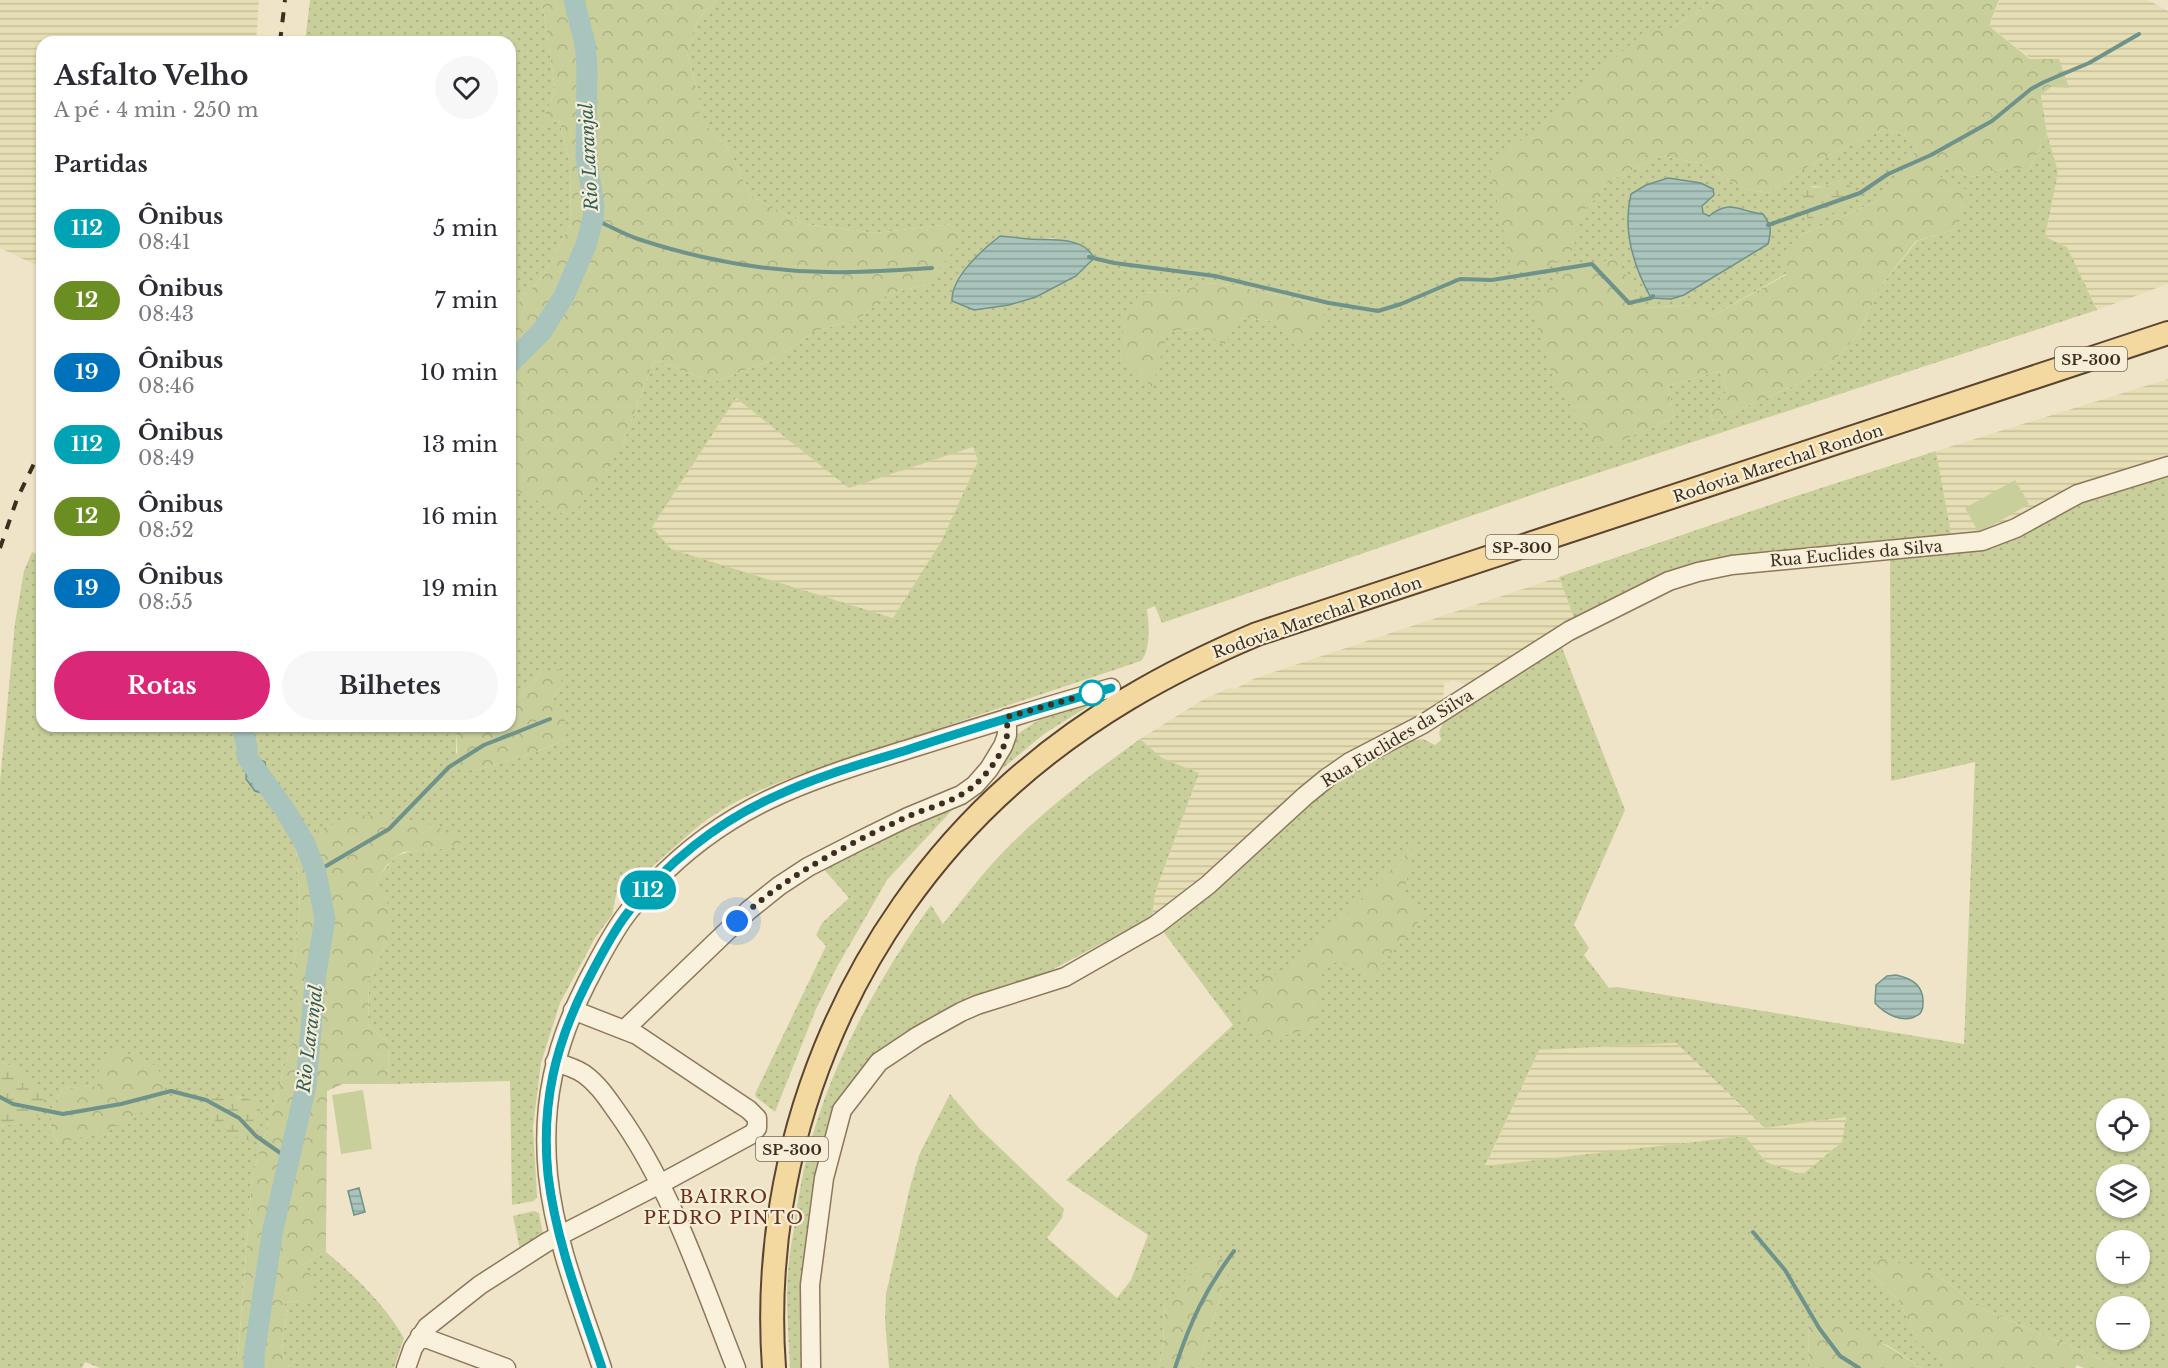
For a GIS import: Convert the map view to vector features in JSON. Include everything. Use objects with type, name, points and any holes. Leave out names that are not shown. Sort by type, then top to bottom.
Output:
[{"type":"main road","name":"Rodovia Marechal Rondon","points":[[774,1368],[772,1294],[782,1200],[791,1153],[804,1106],[839,1015],[886,930],[938,860],[976,817],[1049,753],[1107,711],[1176,670],[1257,634],[2168,333]]},
{"type":"street","name":"Rua Euclides da Silva","points":[[811,1368],[810,1285],[824,1178],[836,1129],[842,1110],[856,1089],[879,1062],[890,1054],[961,1012],[1065,977],[1156,925],[1208,885],[1305,796],[1350,762],[1423,724],[1569,631],[1656,586],[1698,572],[1732,565],[1982,541],[2016,528],[2078,494],[2168,466]]},
{"type":"street","points":[[602,1368],[559,1236],[552,1202],[547,1154],[547,1109],[555,1062],[573,1010],[626,915],[675,862],[710,833],[754,807],[805,783],[1007,717],[1111,688]]},
{"type":"street","points":[[624,1030],[749,910],[778,886],[808,867],[908,817],[961,795],[975,785],[989,769],[1003,746],[1007,735],[1007,717]]},
{"type":"street","points":[[406,1368],[420,1336],[435,1319],[480,1285],[559,1236],[752,1134],[758,1126],[756,1116],[749,1110],[637,1035],[573,1010]]},
{"type":"street","points":[[555,1062],[579,1070],[597,1086],[627,1127],[660,1184],[736,1368]]},
{"type":"street","points":[[420,1336],[506,1368]]},
{"type":"shaded area","points":[[0,0],[259,0],[256,36],[36,36],[36,265],[0,248]]},
{"type":"shaded area","points":[[2000,0],[2148,0],[2168,11],[2168,284],[2097,310],[2067,247],[2045,238],[2058,172],[2047,134],[2041,95],[2051,87],[2069,88],[1989,26]]},
{"type":"shaded area","points":[[2168,379],[2168,458],[1995,530],[1952,538],[1936,451]]},
{"type":"shaded area","points":[[736,398],[849,487],[973,447],[978,461],[942,540],[893,618],[671,549],[652,527]]},
{"type":"shaded area","points":[[1559,577],[1575,621],[1467,685],[1453,680],[1444,684],[1443,702],[1178,901],[1152,917],[1155,893],[1199,773],[1162,758],[1140,739],[1204,699],[1230,688],[1235,689],[1253,679]]},
{"type":"shaded area","points":[[1676,1043],[1765,1128],[1846,1117],[1842,1142],[1802,1175],[1766,1162],[1745,1136],[1485,1167],[1539,1050]]},
{"type":"green space","points":[[310,0],[542,0],[555,89],[541,128],[559,120],[571,167],[570,224],[544,275],[516,305],[516,36],[306,36]]},
{"type":"green space","points":[[542,0],[717,0],[698,19],[687,53],[698,94],[700,118],[728,149],[751,196],[805,224],[875,233],[951,224],[963,240],[925,285],[888,294],[860,318],[814,332],[777,358],[714,382],[654,360],[622,446],[578,508],[567,516],[516,490],[516,305],[544,275],[570,224],[571,167],[559,120],[540,129],[555,89]]},
{"type":"green space","points":[[717,0],[1715,0],[1670,29],[1577,219],[1611,180],[1662,156],[1699,163],[1745,189],[1768,193],[1812,164],[1884,129],[1905,135],[1917,150],[1875,202],[1797,237],[1786,274],[1712,316],[1696,305],[1644,308],[1600,448],[1674,417],[1668,386],[1720,371],[1727,391],[1709,412],[1713,421],[1800,383],[1837,358],[1859,333],[1880,287],[1917,241],[1957,229],[1938,176],[1945,168],[1973,177],[2006,168],[2030,168],[2047,134],[2058,172],[2045,237],[2067,247],[2097,310],[1549,489],[1162,623],[1155,606],[1147,609],[1148,644],[1141,661],[796,776],[730,805],[694,830],[638,879],[620,876],[612,915],[595,938],[560,1003],[541,1063],[533,1127],[537,1197],[534,1201],[512,1205],[510,1081],[389,1084],[388,1043],[368,1024],[369,981],[389,937],[386,898],[377,891],[376,883],[391,862],[405,853],[447,848],[296,848],[300,907],[293,968],[293,1039],[252,1177],[238,1356],[246,1361],[262,1328],[258,1357],[259,1368],[100,1368],[85,1362],[82,1368],[0,1368],[0,1126],[19,1123],[34,1084],[15,1067],[0,1063],[0,782],[15,623],[24,571],[32,552],[36,554],[36,732],[456,732],[456,753],[473,771],[528,755],[565,740],[551,703],[562,685],[541,673],[516,698],[516,490],[622,446],[654,360],[714,382],[777,358],[814,332],[860,318],[888,294],[925,285],[951,224],[875,233],[805,224],[751,196],[728,149],[700,118],[698,94],[687,53],[698,19]],"holes":[[[1838,180],[1859,193],[1846,201],[1810,186],[1825,187]],[[1713,195],[1702,206],[1703,213],[1709,216],[1728,207],[1763,214],[1698,286],[1684,295],[1637,268]],[[1000,236],[1031,240],[1055,238],[1036,297],[1009,305],[974,310]],[[1205,283],[1233,285],[1319,304],[1324,308],[1297,347],[1275,321],[1239,318],[1200,328],[1168,332],[1141,292],[1175,293]],[[736,398],[849,488],[973,447],[978,461],[942,540],[893,618],[671,549],[652,527]],[[97,1086],[59,1144],[50,1130],[53,1106],[64,1088]],[[242,1097],[248,1141],[223,1127],[204,1107],[230,1098]]]},
{"type":"green space","points":[[1715,0],[1999,0],[1989,26],[2030,59],[2059,59],[2069,88],[2051,87],[2041,95],[2047,134],[2030,168],[2006,168],[1973,177],[1945,168],[1939,176],[1969,191],[1957,229],[1916,241],[1880,287],[1859,333],[1837,358],[1800,383],[1713,421],[1709,412],[1727,391],[1720,371],[1668,386],[1674,417],[1600,449],[1554,381],[1531,306],[1565,271],[1617,258],[1644,308],[1697,305],[1712,316],[1786,275],[1782,255],[1797,237],[1875,202],[1916,150],[1905,135],[1884,129],[1812,164],[1768,193],[1745,189],[1699,163],[1662,156],[1611,180],[1577,219],[1574,249],[1547,269],[1512,273],[1490,168],[1650,27],[1670,29]]},
{"type":"green space","points":[[1837,180],[1846,183],[1860,193],[1815,225],[1808,221],[1802,193],[1804,188],[1825,187]]},
{"type":"green space","points":[[1205,283],[1233,285],[1319,304],[1324,308],[1323,325],[1297,348],[1275,321],[1239,318],[1224,346],[1200,328],[1168,332],[1152,387],[1120,353],[1123,319],[1141,292],[1175,293]]},
{"type":"green space","points":[[1936,451],[1952,538],[1771,553],[1575,621],[1559,577]]},
{"type":"green space","points":[[2168,472],[2168,1368],[2122,1368],[1980,1308],[1932,1271],[1870,1272],[1900,1302],[1917,1341],[1954,1368],[1922,1368],[1887,1345],[1808,1320],[1809,1368],[1196,1368],[1201,1360],[1229,1268],[1165,1303],[1159,1368],[889,1368],[885,1320],[886,1294],[919,1155],[950,1094],[980,1129],[1064,1209],[1062,1218],[1047,1238],[1117,1298],[1131,1280],[1148,1235],[1066,1180],[1233,1025],[1162,930],[1214,892],[1311,802],[1355,769],[1408,741],[1423,739],[1435,745],[1441,740],[1439,733],[1444,720],[1561,645],[1625,810],[1574,925],[1589,948],[1584,955],[1609,988],[1617,987],[1964,1044],[1975,762],[1891,781],[1890,557],[1962,552],[2071,503]],"holes":[[[1676,1043],[1765,1128],[1846,1117],[1842,1142],[1802,1175],[1766,1162],[1745,1136],[1485,1166],[1539,1050]]]},
{"type":"green space","points":[[2015,480],[2029,504],[1979,533],[1965,508]]},
{"type":"green space","points":[[559,669],[562,685],[551,703],[565,719],[565,740],[528,755],[473,771],[458,766],[456,732],[516,732],[516,698],[541,673]]},
{"type":"green space","points":[[1095,702],[1044,734],[974,792],[1016,735],[1052,711]]},
{"type":"green space","points":[[1140,739],[1162,758],[1199,773],[1155,893],[1152,917],[1046,973],[956,1005],[879,1051],[866,1064],[834,1107],[828,1122],[811,1206],[802,1284],[803,1368],[790,1368],[788,1278],[791,1245],[804,1169],[815,1126],[841,1059],[883,978],[931,905],[943,924],[974,885],[1023,832],[1072,790]]},
{"type":"green space","points":[[956,806],[887,880],[837,967],[816,1009],[775,1112],[755,1094],[826,946],[816,935],[822,923],[849,898],[821,866]]},
{"type":"green space","points":[[384,815],[435,826],[461,843],[447,848],[403,852],[386,866],[376,883],[377,890],[386,898],[389,909],[389,937],[369,981],[368,1024],[388,1043],[389,1084],[343,1084],[327,1091],[326,1252],[301,1266],[311,1275],[311,1295],[301,1302],[283,1301],[287,1312],[282,1341],[284,1363],[293,1368],[259,1368],[262,1302],[246,1362],[238,1357],[252,1177],[293,1039],[293,968],[300,907],[296,848],[311,834],[352,816]]},
{"type":"green space","points":[[1416,845],[1402,898],[1425,914],[1371,977],[1340,961],[1323,967],[1315,1027],[1269,1040],[1252,1034],[1241,1017],[1246,997],[1267,974],[1284,975]]},
{"type":"green space","points":[[114,1049],[145,1060],[158,1069],[165,1087],[166,1100],[112,1128],[59,1144],[50,1130],[53,1106],[64,1088],[97,1086],[100,1065]]},
{"type":"green space","points":[[0,1063],[19,1070],[36,1084],[43,1098],[44,1111],[40,1115],[24,1122],[0,1126]]},
{"type":"green space","points":[[363,1090],[372,1149],[341,1154],[332,1095]]},
{"type":"green space","points":[[215,1097],[243,1098],[255,1102],[261,1113],[261,1124],[252,1141],[231,1134],[212,1118],[204,1107],[206,1100]]},
{"type":"green space","points":[[534,1211],[539,1213],[543,1235],[520,1250],[513,1216]]},
{"type":"green space","points":[[326,1252],[369,1292],[404,1338],[394,1368],[293,1368],[284,1363],[282,1341],[287,1312],[283,1301],[301,1302],[301,1266]]},
{"type":"green space","points":[[1207,1257],[1222,1259],[1229,1268],[1201,1360],[1196,1368],[1159,1368],[1165,1303]]},
{"type":"green space","points":[[1878,1258],[1932,1271],[1980,1308],[2122,1368],[2084,1368],[2077,1365],[2075,1368],[1954,1368],[1917,1342],[1900,1302],[1870,1272]]},
{"type":"green space","points":[[1835,1319],[1887,1346],[1922,1368],[1809,1368],[1808,1320]]},
{"type":"water","points":[[1668,178],[1701,183],[1713,189],[1714,195],[1702,206],[1703,213],[1709,216],[1729,207],[1763,214],[1770,228],[1770,235],[1768,244],[1684,295],[1671,299],[1651,298],[1639,274],[1631,248],[1629,208],[1631,194],[1646,185]]},
{"type":"water","points":[[1000,236],[1074,242],[1089,251],[1094,258],[1076,276],[1036,297],[1009,305],[974,310],[952,301],[953,292],[962,273],[985,248]]},
{"type":"water","points":[[247,757],[265,762],[268,775],[287,813],[275,806],[262,793],[255,791],[246,779]]},
{"type":"water","points":[[1896,975],[1916,984],[1923,997],[1922,1010],[1912,1018],[1894,1016],[1883,1011],[1875,1003],[1876,985],[1887,976]]},
{"type":"water","points":[[359,1188],[365,1212],[354,1215],[348,1191]]},
{"type":"water","points":[[264,1298],[258,1368],[247,1368],[246,1362]]},
{"type":"waterway","name":"Rio Laranjal","points":[[516,357],[542,331],[564,296],[586,245],[593,219],[594,206],[586,156],[587,65],[585,44],[574,0]]},
{"type":"waterway","points":[[1768,225],[1860,193],[1888,174],[1931,155],[1992,121],[2031,89],[2089,63],[2139,34]]},
{"type":"waterway","points":[[593,219],[632,237],[661,246],[708,258],[756,266],[840,272],[932,268]]},
{"type":"waterway","points":[[1089,257],[1114,263],[1215,276],[1329,303],[1378,311],[1401,304],[1460,279],[1492,280],[1592,264],[1629,303],[1653,296]]},
{"type":"waterway","points":[[316,872],[389,829],[449,767],[484,745],[550,719]]},
{"type":"waterway","name":"Rio Laranjal","points":[[243,732],[247,757],[287,813],[305,844],[316,872],[325,919],[316,973],[306,1086],[273,1229],[254,1368]]},
{"type":"waterway","points":[[0,1097],[13,1104],[63,1114],[121,1104],[171,1091],[206,1100],[239,1118],[256,1136],[289,1159]]},
{"type":"waterway","points":[[1753,1232],[1785,1270],[1819,1328],[1840,1356],[1859,1368]]},
{"type":"waterway","points":[[1175,1368],[1199,1307],[1234,1251]]},
{"type":"railway","points":[[281,36],[285,0]]},
{"type":"railway","points":[[0,548],[17,499],[36,459]]},
{"type":"bus line","name":"112","points":[[602,1368],[562,1248],[555,1219],[548,1173],[547,1109],[555,1062],[573,1010],[626,915],[659,878],[694,845],[739,815],[776,795],[835,772],[972,728],[1111,688]]},
{"type":"district","name":"BAIRRO PEDRO PINTO","points":[[724,1207]]},
{"type":"route","points":[[737,921],[778,886],[808,867],[908,817],[961,795],[975,785],[989,769],[1006,740],[1007,717],[1092,693]]}]
